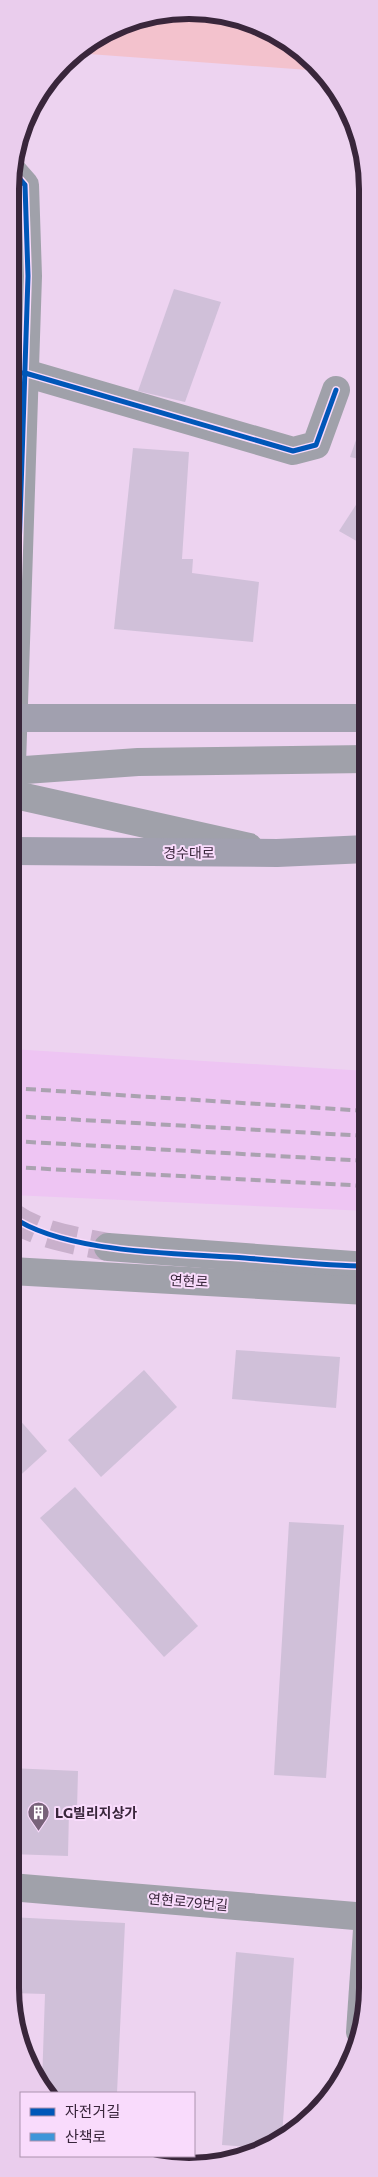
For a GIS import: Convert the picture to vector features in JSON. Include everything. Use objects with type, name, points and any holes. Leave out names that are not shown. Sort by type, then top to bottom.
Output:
[{"type":"main road","points":[[19,718],[359,718]]},
{"type":"main road","name":"경수대로","points":[[19,851],[277,853],[359,849]]},
{"type":"street","points":[[19,178],[25,185],[28,276],[19,363]]},
{"type":"street","points":[[19,373],[293,451],[316,445],[336,390]]},
{"type":"street","points":[[19,782],[138,762],[359,759]]},
{"type":"street","points":[[19,785],[277,853]]},
{"type":"street","points":[[108,1247],[359,1265]]},
{"type":"street","name":"연현로","points":[[19,1271],[359,1290]]},
{"type":"street","name":"연현로79번길","points":[[19,1888],[359,1915]]},
{"type":"shaded area","points":[[200,19],[233,25],[264,36],[284,47],[310,70],[86,54],[94,47],[134,28],[167,20]]},
{"type":"shaded area","points":[[19,1049],[359,1071],[359,1211],[19,1195]]},
{"type":"building","points":[[174,289],[221,302],[185,402],[138,391]]},
{"type":"building","points":[[359,432],[359,459],[350,457]]},
{"type":"building","points":[[133,448],[189,452],[182,559],[193,559],[192,573],[259,582],[253,642],[114,629]]},
{"type":"building","points":[[359,500],[359,542],[339,531]]},
{"type":"building","points":[[236,1350],[340,1357],[336,1408],[232,1399]]},
{"type":"building","points":[[144,1370],[177,1407],[101,1477],[68,1440]]},
{"type":"building","points":[[19,1419],[47,1451],[19,1477]]},
{"type":"building","points":[[75,1487],[198,1626],[164,1657],[40,1518]]},
{"type":"building","points":[[289,1522],[344,1525],[326,1778],[274,1775]]},
{"type":"building","name":"LG빌리지상가","points":[[19,1768],[78,1771],[77,1810],[69,1810],[68,1856],[19,1854]]},
{"type":"building","points":[[19,1917],[125,1923],[117,2092],[54,2092],[47,2083],[42,2074],[45,1994],[19,1993]]},
{"type":"building","points":[[236,1952],[294,1958],[282,2131],[248,2147],[222,2145]]},
{"type":"tunnel","points":[[19,1221],[45,1233],[108,1247]]},
{"type":"railway","points":[[19,1089],[359,1110]]},
{"type":"railway","points":[[19,1116],[359,1136]]},
{"type":"railway","points":[[19,1141],[359,1161]]},
{"type":"railway","points":[[19,1167],[359,1186]]},
{"type":"cycle path","points":[[19,178],[25,185],[28,276],[19,551]]},
{"type":"cycle path","points":[[19,373],[25,373],[293,451],[316,445],[336,390]]},
{"type":"cycle path","points":[[19,1221],[34,1229],[91,1245],[156,1253],[359,1266]]},
{"type":"place","name":"LG빌리지상가","points":[[39,1832]]}]
